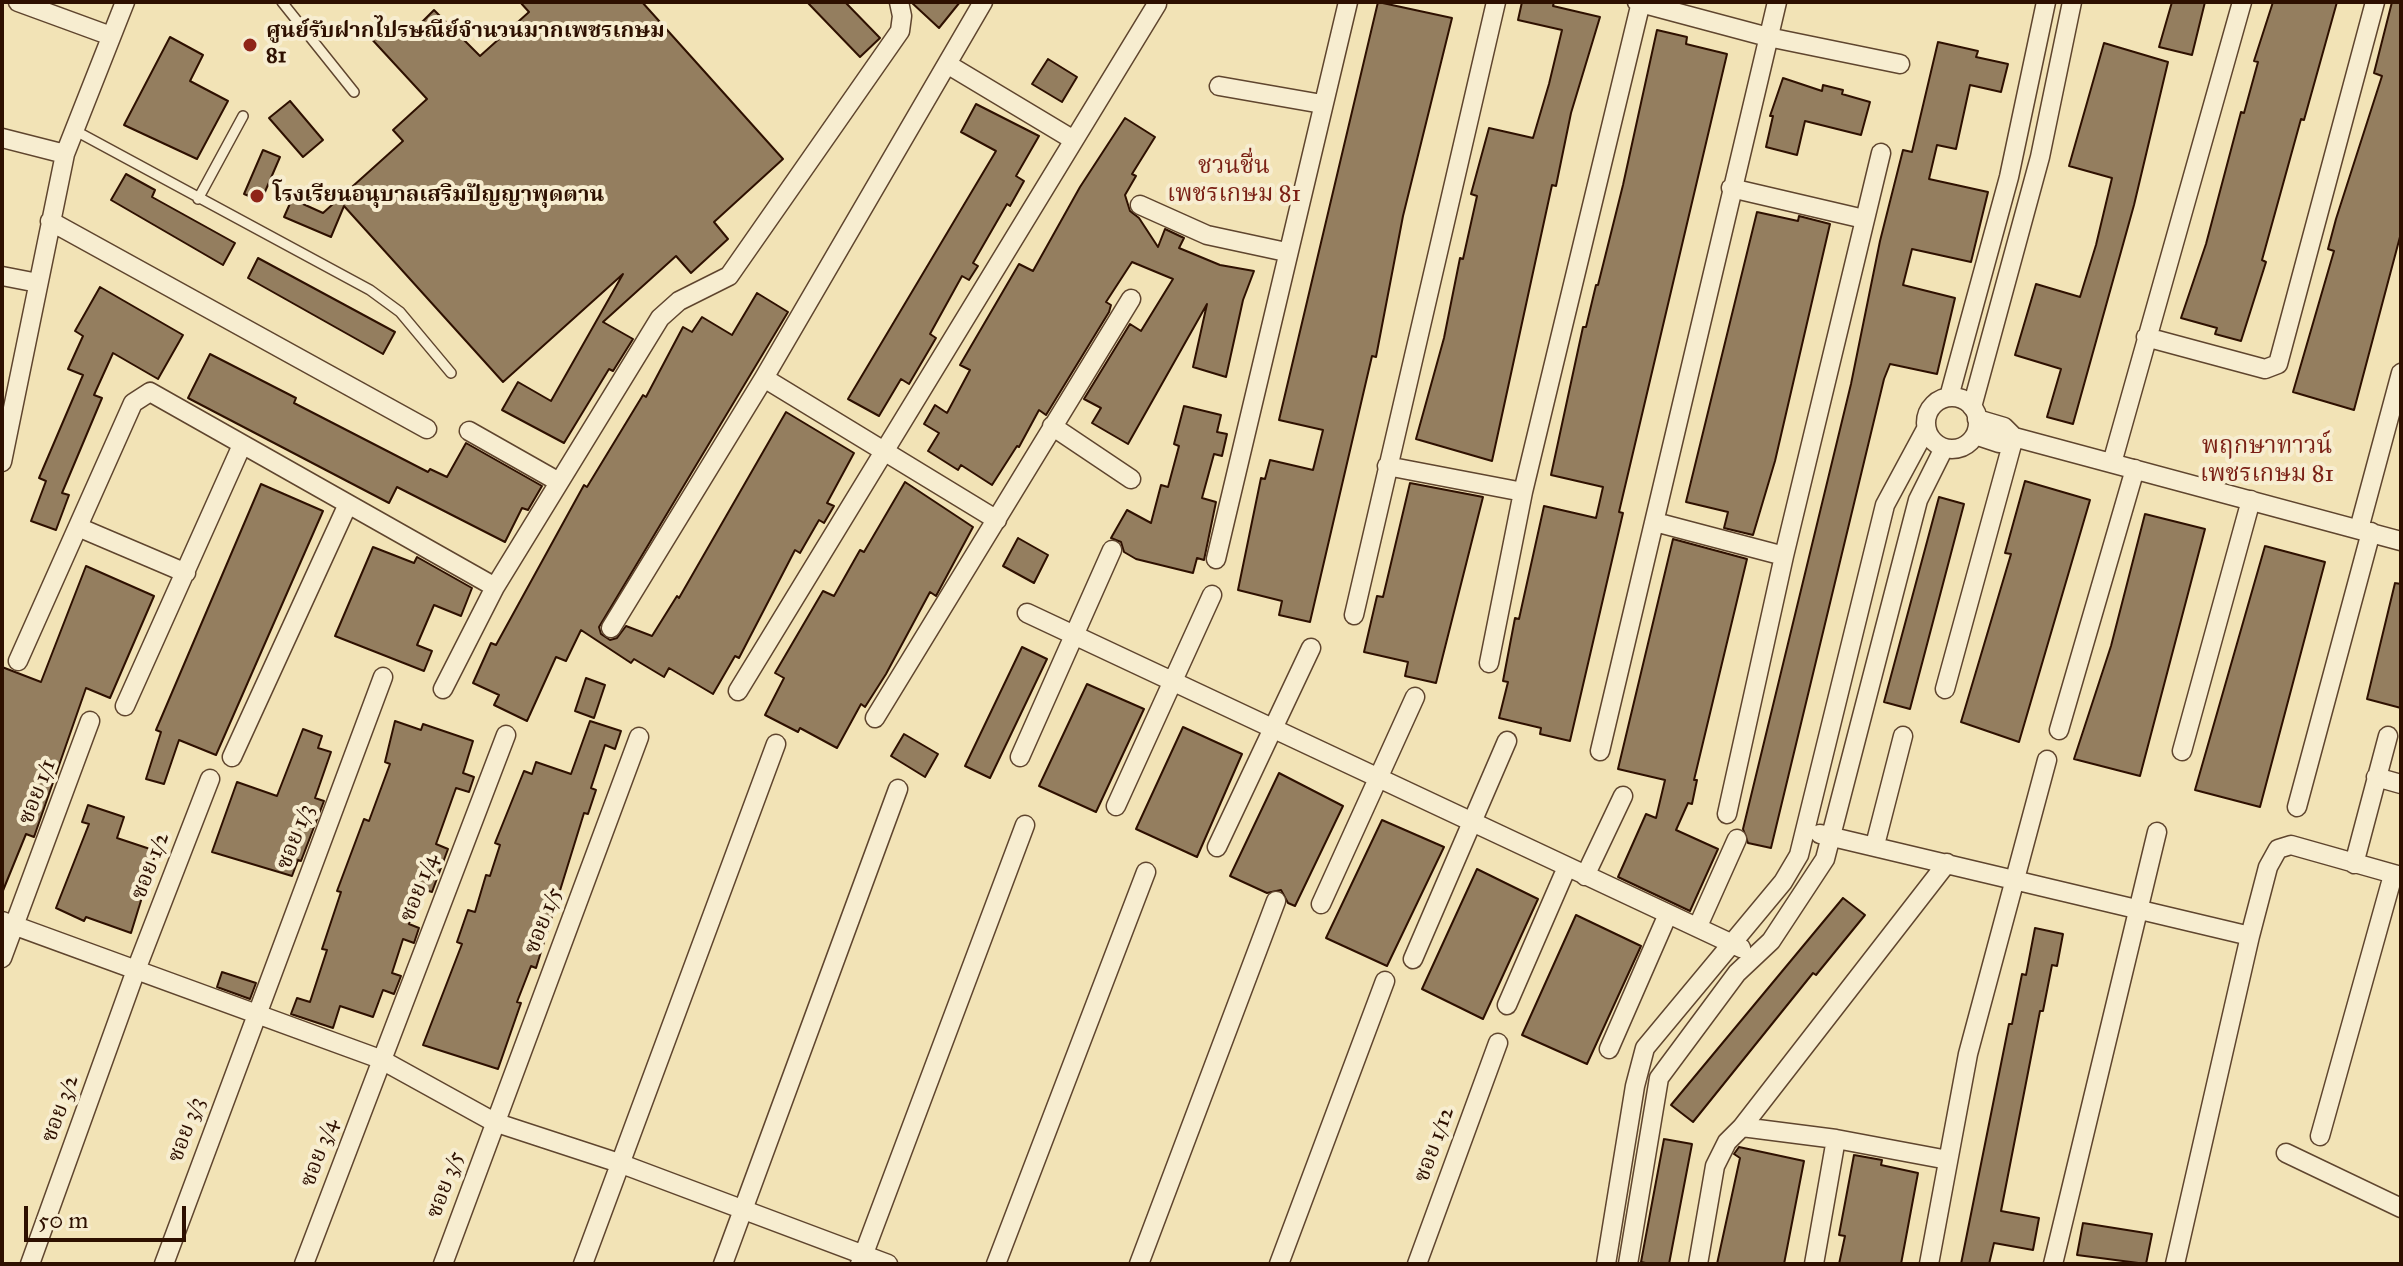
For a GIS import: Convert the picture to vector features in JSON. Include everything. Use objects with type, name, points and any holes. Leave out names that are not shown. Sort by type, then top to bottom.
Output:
[{"type":"street","points":[[18,2],[111,36]]},
{"type":"street","points":[[2,462],[7,411],[65,154],[125,2]]},
{"type":"street","points":[[443,689],[495,587],[660,318],[679,301],[729,276],[900,31],[902,16],[899,2]]},
{"type":"street","points":[[611,628],[764,378],[983,2]]},
{"type":"street","points":[[1216,559],[1286,252],[1348,2]]},
{"type":"street","points":[[1354,615],[1496,2]]},
{"type":"street","points":[[1489,663],[1523,492],[1639,2],[1768,37],[1900,64]]},
{"type":"street","points":[[1600,751],[1777,2]]},
{"type":"street","points":[[1949,397],[2009,177],[2046,2]]},
{"type":"street","points":[[1926,429],[1936,444],[1944,448],[1962,447],[1975,420],[2040,157],[2072,2]]},
{"type":"street","points":[[2112,463],[2242,2]]},
{"type":"street","points":[[2146,337],[2265,369],[2278,364],[2375,2]]},
{"type":"street","points":[[738,691],[1157,4]]},
{"type":"street","points":[[2041,25],[2067,29]]},
{"type":"street","points":[[947,64],[1072,139]]},
{"type":"street","points":[[1219,86],[1322,104]]},
{"type":"street","points":[[2,138],[65,154]]},
{"type":"street","points":[[1727,814],[1784,556],[1881,153]]},
{"type":"street","points":[[1731,188],[1864,219]]},
{"type":"street","points":[[1140,205],[1207,235],[1286,252]]},
{"type":"street","points":[[50,221],[427,429]]},
{"type":"street","points":[[1984,271],[2008,278]]},
{"type":"street","points":[[2,276],[38,283]]},
{"type":"street","points":[[875,718],[1131,299]]},
{"type":"street","points":[[2297,807],[2401,373]]},
{"type":"street","points":[[764,378],[997,520]]},
{"type":"street","points":[[18,661],[133,403],[150,392],[495,587]]},
{"type":"street","points":[[1606,1264],[1635,1086],[1645,1048],[1783,882],[1799,855],[1885,505],[1926,429],[1933,405],[1949,397],[1963,400],[1975,420],[2004,427],[2014,437],[2401,541]]},
{"type":"street","points":[[1052,426],[1131,479]]},
{"type":"street","points":[[469,431],[559,482]]},
{"type":"street","points":[[1945,689],[2014,437]]},
{"type":"street","points":[[125,706],[242,445]]},
{"type":"street","points":[[1628,1264],[1659,1078],[1737,973],[1771,941],[1825,859],[1918,500],[1944,448]]},
{"type":"street","points":[[1387,466],[1523,492]]},
{"type":"street","points":[[2059,730],[2135,469]]},
{"type":"street","points":[[2182,751],[2251,500]]},
{"type":"street","points":[[232,757],[348,504]]},
{"type":"street","points":[[1655,522],[1784,556]]},
{"type":"street","points":[[78,527],[186,573]]},
{"type":"street","points":[[1020,757],[1112,550]]},
{"type":"street","points":[[1116,806],[1212,595]]},
{"type":"street","points":[[1027,613],[1585,876],[1698,926],[1754,956]]},
{"type":"street","points":[[1217,847],[1311,648]]},
{"type":"street","name":"ซอย 1/3","points":[[255,1013],[383,677]]},
{"type":"street","points":[[1321,904],[1415,697]]},
{"type":"street","name":"ซอย 1/1","points":[[2,958],[8,923],[90,721]]},
{"type":"street","name":"ซอย 1/4","points":[[380,1059],[506,735]]},
{"type":"street","points":[[1875,845],[1903,736]]},
{"type":"street","points":[[2354,864],[2388,736]]},
{"type":"street","name":"ซอย 1/5","points":[[494,1122],[639,737]]},
{"type":"street","points":[[1413,959],[1507,741]]},
{"type":"street","points":[[583,1264],[776,744]]},
{"type":"street","points":[[1929,1264],[1968,1054],[2047,760]]},
{"type":"street","points":[[2376,777],[2401,784]]},
{"type":"street","name":"ซอย 1/2","points":[[136,970],[210,779]]},
{"type":"street","points":[[723,1264],[898,789]]},
{"type":"street","points":[[1585,876],[1623,796]]},
{"type":"street","points":[[861,1259],[1025,825]]},
{"type":"street","points":[[1805,831],[1875,845],[2250,936]]},
{"type":"street","points":[[2053,1264],[2157,832]]},
{"type":"street","points":[[1698,926],[1737,839]]},
{"type":"street","points":[[2175,1264],[2268,867],[2278,849],[2291,845],[2397,875],[2320,1136]]},
{"type":"street","points":[[1698,1264],[1715,1166],[1727,1142],[1742,1127],[1947,863]]},
{"type":"street","points":[[1507,1005],[1567,867]]},
{"type":"street","points":[[996,1264],[1146,872]]},
{"type":"street","points":[[1139,1264],[1276,901]]},
{"type":"street","points":[[1609,1049],[1668,914]]},
{"type":"street","points":[[8,923],[380,1059],[494,1122],[619,1163],[744,1210],[861,1259],[888,1264]]},
{"type":"street","name":"ซอย 3/2","points":[[30,1264],[136,970]]},
{"type":"street","points":[[1279,1264],[1385,981]]},
{"type":"street","name":"ซอย 3/3","points":[[164,1264],[255,1013]]},
{"type":"street","name":"ซอย 1/12","points":[[1417,1264],[1498,1043]]},
{"type":"street","name":"ซอย 3/4","points":[[304,1264],[380,1059]]},
{"type":"street","name":"ซอย 3/5","points":[[443,1264],[494,1122]]},
{"type":"street","points":[[1742,1127],[1836,1139],[1948,1160]]},
{"type":"street","points":[[1814,1264],[1836,1139]]},
{"type":"street","points":[[2286,1153],[2401,1208]]},
{"type":"lane","points":[[282,2],[354,92]]},
{"type":"lane","points":[[198,199],[243,116]]},
{"type":"lane","points":[[74,130],[370,290],[400,312],[451,373]]},
{"type":"building","points":[[520,2],[642,2],[783,159],[714,222],[728,239],[691,273],[676,256],[603,322],[633,339],[613,371],[609,369],[564,443],[502,410],[518,382],[551,401],[623,274],[503,382],[344,206],[331,237],[284,217],[292,199],[323,213],[403,141],[393,130],[427,99],[367,34],[382,18],[404,40],[434,10],[480,56],[529,12]]},
{"type":"building","points":[[807,2],[845,2],[880,38],[860,57]]},
{"type":"building","points":[[911,2],[960,2],[939,28]]},
{"type":"building","points":[[1378,2],[1452,18],[1403,216],[1376,357],[1372,356],[1310,622],[1279,615],[1282,601],[1238,590],[1261,478],[1265,479],[1270,460],[1313,470],[1323,430],[1279,420]]},
{"type":"building","points":[[1522,2],[1554,2],[1553,6],[1600,17],[1571,113],[1556,186],[1552,185],[1492,461],[1416,439],[1444,338],[1460,258],[1463,259],[1477,196],[1471,194],[1489,128],[1533,138],[1549,84],[1562,30],[1518,20]]},
{"type":"building","points":[[2172,2],[2205,2],[2192,55],[2159,47]]},
{"type":"building","points":[[2273,2],[2337,2],[2304,120],[2301,119],[2262,260],[2266,262],[2241,341],[2215,334],[2217,328],[2181,318],[2206,244],[2241,112],[2244,113],[2258,62],[2254,61]]},
{"type":"building","points":[[2392,2],[2401,2],[2401,233],[2354,410],[2293,392],[2334,251],[2328,249],[2336,219],[2382,76],[2374,73]]},
{"type":"building","points":[[1657,30],[1687,37],[1686,44],[1727,54],[1619,512],[1623,513],[1570,741],[1540,734],[1541,728],[1499,718],[1508,682],[1503,681],[1515,618],[1519,619],[1544,506],[1596,518],[1603,487],[1551,475],[1583,327],[1586,327],[1598,285],[1623,185]]},
{"type":"building","points":[[170,37],[203,55],[190,81],[228,101],[197,159],[124,125]]},
{"type":"building","points":[[1938,42],[1978,51],[1976,57],[2008,64],[2001,92],[1970,85],[1956,149],[1937,145],[1929,179],[1988,192],[1971,262],[1912,249],[1903,285],[1955,298],[1937,374],[1890,364],[1771,848],[1748,843],[1743,829],[1851,384],[1880,241],[1903,150],[1912,152]]},
{"type":"building","points":[[2104,43],[2168,62],[2134,205],[2073,424],[2047,417],[2061,369],[2015,355],[2036,284],[2080,297],[2096,245],[2112,178],[2069,166]]},
{"type":"building","points":[[1048,59],[1077,77],[1062,102],[1032,84]]},
{"type":"building","points":[[1783,78],[1822,91],[1823,85],[1843,90],[1842,94],[1870,102],[1861,135],[1805,121],[1797,155],[1766,147],[1773,116],[1770,116]]},
{"type":"building","points":[[290,101],[323,140],[303,157],[269,118]]},
{"type":"building","points":[[976,104],[1039,136],[1016,176],[1024,181],[973,263],[978,266],[969,280],[962,276],[930,334],[936,338],[909,384],[901,379],[879,416],[848,399],[996,151],[961,132]]},
{"type":"building","points":[[1125,118],[1155,137],[1132,174],[1136,176],[1125,195],[1130,211],[1139,218],[1158,247],[1165,229],[1184,238],[1179,248],[1220,265],[1254,271],[1243,300],[1226,377],[1193,367],[1207,304],[1128,444],[1092,423],[1101,408],[1084,399],[1130,324],[1141,331],[1173,279],[1132,262],[1106,302],[1111,305],[1109,312],[1046,415],[1039,410],[1019,447],[992,485],[961,465],[958,470],[928,451],[939,433],[924,424],[935,405],[947,413],[970,370],[960,365],[1019,264],[1033,271],[1080,187]]},
{"type":"building","points":[[263,150],[280,157],[261,201],[244,194]]},
{"type":"building","points":[[126,174],[155,190],[152,197],[235,243],[223,265],[111,200]]},
{"type":"building","points":[[1757,212],[1798,221],[1799,216],[1830,224],[1775,461],[1753,535],[1724,528],[1728,512],[1686,502]]},
{"type":"building","points":[[258,258],[395,332],[383,354],[248,278]]},
{"type":"building","points":[[100,287],[183,335],[158,379],[113,353],[94,395],[102,398],[62,493],[69,495],[56,530],[31,521],[46,481],[39,478],[83,375],[68,369],[83,336],[75,331]]},
{"type":"building","points":[[757,293],[788,312],[599,627],[601,634],[610,640],[617,638],[626,626],[652,636],[677,596],[679,598],[786,412],[854,453],[827,503],[834,506],[824,523],[819,520],[800,553],[795,550],[739,658],[735,656],[713,694],[669,668],[664,677],[634,659],[631,663],[581,630],[566,661],[556,657],[527,721],[494,705],[499,695],[473,683],[491,643],[496,645],[584,485],[587,487],[643,395],[646,397],[683,327],[692,332],[702,317],[732,335]]},
{"type":"building","points":[[210,354],[296,398],[294,403],[428,472],[430,469],[447,477],[466,443],[542,486],[528,510],[522,508],[505,542],[397,487],[389,503],[188,398]]},
{"type":"building","points":[[1184,406],[1221,415],[1217,432],[1227,434],[1222,456],[1214,454],[1202,498],[1216,502],[1204,560],[1197,558],[1193,573],[1136,559],[1124,552],[1121,542],[1111,538],[1127,510],[1151,523],[1161,485],[1168,487],[1179,446],[1174,444]]},
{"type":"building","points":[[2025,481],[2090,500],[2019,742],[1961,722],[2011,554],[2005,553]]},
{"type":"building","points":[[905,482],[973,527],[936,596],[930,592],[886,674],[865,707],[861,704],[837,748],[800,728],[798,732],[765,715],[784,678],[775,673],[823,591],[834,596]]},
{"type":"building","points":[[1410,483],[1483,497],[1436,683],[1405,676],[1408,662],[1364,652],[1377,596],[1383,597]]},
{"type":"building","points":[[261,484],[323,511],[216,755],[179,740],[164,784],[146,779],[161,732],[156,730]]},
{"type":"building","points":[[1939,497],[1964,504],[1910,709],[1884,702]]},
{"type":"building","points":[[2145,514],[2205,529],[2140,776],[2074,759],[2111,646]]},
{"type":"building","points":[[1018,538],[1048,555],[1034,583],[1003,566]]},
{"type":"building","points":[[1673,539],[1747,559],[1694,780],[1697,780],[1692,804],[1688,803],[1676,830],[1718,849],[1690,911],[1618,877],[1646,814],[1656,818],[1665,780],[1618,769]]},
{"type":"building","points":[[2265,546],[2325,562],[2260,807],[2195,790]]},
{"type":"building","points":[[373,547],[414,563],[417,557],[472,588],[461,616],[434,605],[417,645],[432,651],[424,671],[335,636]]},
{"type":"building","points":[[86,566],[154,596],[110,698],[86,688],[34,837],[26,834],[2,893],[2,667],[41,682]]},
{"type":"building","points":[[2395,583],[2401,584],[2401,708],[2367,699]]},
{"type":"building","points":[[1022,647],[1047,659],[990,778],[965,766]]},
{"type":"building","points":[[586,678],[605,685],[594,718],[575,711]]},
{"type":"building","points":[[1087,684],[1144,709],[1096,812],[1039,786]]},
{"type":"building","points":[[395,721],[421,730],[423,724],[473,741],[463,773],[474,777],[469,792],[456,788],[436,844],[448,849],[432,892],[422,889],[409,924],[419,928],[414,943],[403,939],[392,973],[401,976],[394,994],[383,990],[373,1017],[340,1006],[333,1028],[291,1014],[297,998],[310,1002],[327,950],[322,949],[341,892],[337,891],[364,819],[369,821],[390,764],[385,762]]},
{"type":"building","points":[[590,721],[621,731],[615,749],[605,745],[591,788],[596,790],[588,814],[584,813],[536,968],[531,966],[517,1002],[521,1003],[498,1069],[423,1045],[462,944],[457,942],[468,910],[475,912],[486,875],[490,876],[500,845],[495,843],[524,771],[532,774],[536,762],[571,774]]},
{"type":"building","points":[[1183,727],[1242,754],[1197,857],[1136,829]]},
{"type":"building","points":[[303,729],[322,736],[318,748],[331,752],[315,798],[324,801],[292,876],[212,852],[237,782],[277,796]]},
{"type":"building","points":[[904,734],[938,754],[925,777],[891,756]]},
{"type":"building","points":[[1279,773],[1343,806],[1295,906],[1288,903],[1281,890],[1267,893],[1230,876]]},
{"type":"building","points":[[88,805],[124,817],[117,838],[150,849],[149,853],[155,855],[131,933],[86,917],[84,921],[56,908],[89,824],[82,822]]},
{"type":"building","points":[[1382,820],[1444,847],[1387,966],[1326,938]]},
{"type":"building","points":[[1477,869],[1538,899],[1483,1019],[1422,989]]},
{"type":"building","points":[[1843,898],[1865,915],[1816,975],[1813,973],[1693,1122],[1671,1105]]},
{"type":"building","points":[[1576,915],[1641,946],[1587,1064],[1522,1035]]},
{"type":"building","points":[[2035,928],[2063,934],[2057,966],[2052,965],[2043,1011],[2040,1011],[2001,1211],[2039,1218],[2033,1250],[1994,1243],[1989,1264],[1961,1264],[2009,1024],[2012,1024],[2022,974],[2026,975]]},
{"type":"building","points":[[222,972],[256,983],[250,999],[217,987]]},
{"type":"building","points":[[1664,1139],[1692,1144],[1669,1264],[1650,1264],[1641,1262]]},
{"type":"building","points":[[1739,1147],[1804,1161],[1784,1264],[1717,1264],[1740,1158],[1734,1154]]},
{"type":"building","points":[[1854,1155],[1882,1160],[1881,1165],[1918,1173],[1901,1264],[1839,1264],[1845,1236],[1839,1235]]},
{"type":"building","points":[[2083,1223],[2152,1234],[2146,1264],[2077,1255]]},
{"type":"place","name":"ศูนย์รับฝากไปรษณีย์จำนวนมากเพชรเกษม 81","points":[[250,45]]},
{"type":"place","name":"โรงเรียนอนุบาลเสริมปัญญาพุดตาน","points":[[257,196]]},
{"type":"district","name":"ชวนชื่น เพชรเกษม 81","points":[[1234,181]]},
{"type":"district","name":"พฤกษาทาวน์ เพชรเกษม 81","points":[[2267,461]]}]
